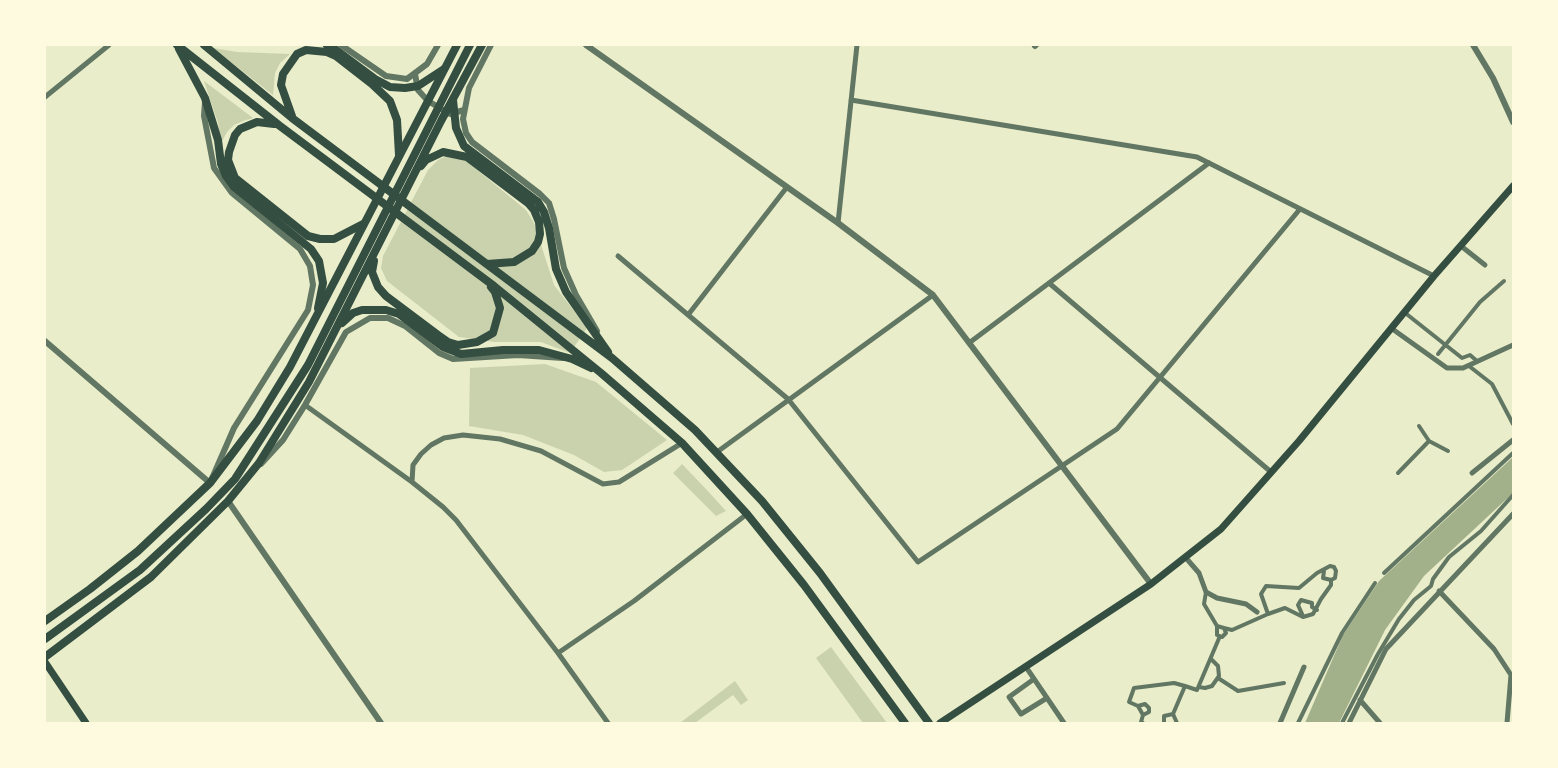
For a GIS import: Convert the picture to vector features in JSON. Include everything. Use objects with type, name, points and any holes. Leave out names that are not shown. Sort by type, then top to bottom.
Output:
[{"type":"highway","points":[[45,621],[90,589],[138,550],[210,483],[262,413],[290,367],[457,45]]},
{"type":"highway","points":[[45,639],[140,570],[207,509],[235,479],[333,326],[452,77],[470,45]]},
{"type":"main road","points":[[177,45],[205,98],[218,140],[221,164],[234,187],[306,239],[334,239],[363,224]]},
{"type":"main road","points":[[177,45],[280,126],[484,279],[601,373],[682,443],[747,514],[804,585],[905,723]]},
{"type":"main road","points":[[204,45],[292,118],[612,358],[695,430],[762,501],[820,573],[929,723]]},
{"type":"main road","points":[[327,45],[373,82],[390,101],[396,112],[399,155]]},
{"type":"main road","points":[[45,657],[150,577],[228,501],[248,477],[304,390],[333,326],[376,251],[482,45]]},
{"type":"main road","points":[[292,118],[281,85],[283,74],[297,54],[306,50],[317,50],[336,56],[373,82],[390,87],[418,86],[444,69]]},
{"type":"main road","points":[[453,98],[456,128],[464,146],[538,202],[544,212],[556,269],[566,292],[612,358]]},
{"type":"main road","points":[[280,126],[268,122],[257,122],[240,129],[231,143],[228,160],[236,178],[242,185],[306,239],[319,261],[323,283],[317,315]]},
{"type":"main road","points":[[416,172],[426,160],[436,153],[453,153],[467,157],[528,203],[539,222],[540,234],[532,251],[514,262],[487,264]]},
{"type":"main road","points":[[940,723],[1151,584],[1221,529],[1306,433],[1434,276],[1513,186]]},
{"type":"main road","points":[[376,251],[372,272],[378,287],[386,296],[448,342],[458,345],[477,342],[493,333],[500,308],[495,292],[484,279]]},
{"type":"main road","points":[[333,326],[353,313],[371,308],[386,310],[399,314],[443,347],[461,354],[502,350],[539,350],[567,358],[601,373]]},
{"type":"main road","points":[[45,662],[86,723]]},
{"type":"street","points":[[45,97],[109,45]]},
{"type":"street","points":[[341,45],[386,76],[406,79],[427,64],[438,45]]},
{"type":"street","points":[[491,45],[469,88],[463,119],[466,133],[472,142],[549,203],[564,268],[576,295],[612,358]]},
{"type":"street","points":[[586,45],[788,187],[933,295],[1151,584]]},
{"type":"street","points":[[837,223],[857,45]]},
{"type":"street","points":[[1473,45],[1493,78],[1513,122]]},
{"type":"street","points":[[415,74],[418,90],[428,101],[450,114],[464,110]]},
{"type":"street","points":[[45,341],[210,483],[234,428],[308,310],[312,297],[313,277],[310,266],[300,249],[232,193],[214,168],[204,116],[205,98]]},
{"type":"street","points":[[851,100],[1197,157],[1434,276]]},
{"type":"street","points":[[969,343],[1209,163]]},
{"type":"street","points":[[688,315],[788,187]]},
{"type":"street","points":[[618,256],[788,399],[918,562],[1117,429],[1300,210]]},
{"type":"street","points":[[1461,246],[1485,265]]},
{"type":"street","points":[[1438,354],[1480,302],[1504,281]]},
{"type":"street","points":[[1049,283],[1271,472]]},
{"type":"street","points":[[717,452],[933,295]]},
{"type":"street","points":[[312,297],[336,302],[348,314],[353,327]]},
{"type":"street","points":[[1404,312],[1462,358],[1470,355],[1477,362]]},
{"type":"street","points":[[248,477],[282,440],[305,405],[346,332],[370,318],[388,318],[405,326],[439,353],[453,359],[518,356],[567,358]]},
{"type":"street","points":[[1391,328],[1447,368],[1463,368],[1513,345]]},
{"type":"street","points":[[1468,365],[1492,384],[1513,424]]},
{"type":"street","points":[[305,405],[412,482],[456,520],[558,653],[608,723]]},
{"type":"street","points":[[1419,426],[1429,441],[1448,451]]},
{"type":"street","points":[[412,482],[413,465],[426,449],[444,438],[463,435],[500,439],[541,451],[603,484],[619,482],[682,443]]},
{"type":"street","points":[[1472,473],[1513,440]]},
{"type":"street","points":[[1398,473],[1429,441]]},
{"type":"street","points":[[1383,573],[1513,453]]},
{"type":"street","points":[[1342,723],[1399,619],[1414,600],[1431,586],[1433,579],[1449,557],[1481,531],[1513,495]]},
{"type":"street","points":[[228,501],[381,723]]},
{"type":"street","points":[[558,653],[634,601],[747,514]]},
{"type":"street","points":[[1349,723],[1386,649],[1513,514]]},
{"type":"street","points":[[1186,558],[1198,573],[1206,592],[1204,604],[1217,626],[1217,635],[1220,636]]},
{"type":"street","points":[[1217,626],[1232,630],[1285,608],[1303,617],[1313,614],[1331,585],[1331,580],[1335,578],[1334,567],[1330,566],[1317,573],[1299,588],[1266,586],[1261,594],[1268,614]]},
{"type":"street","points":[[1324,571],[1323,578],[1331,580]]},
{"type":"street","points":[[1298,723],[1342,633],[1375,582]]},
{"type":"street","points":[[1439,591],[1494,649],[1512,674],[1507,723]]},
{"type":"street","points":[[1206,592],[1217,598],[1246,604],[1257,612]]},
{"type":"street","points":[[1303,617],[1298,605],[1301,600],[1312,603],[1317,610]]},
{"type":"street","points":[[1199,687],[1220,636],[1226,633],[1224,628]]},
{"type":"street","points":[[1143,723],[1141,722],[1143,715],[1138,706],[1129,702],[1134,688],[1174,683],[1197,690],[1199,687],[1212,686],[1218,678],[1218,666],[1211,659]]},
{"type":"street","points":[[1026,667],[1064,723]]},
{"type":"street","points":[[1280,723],[1304,667]]},
{"type":"street","points":[[1218,678],[1238,691],[1284,683]]},
{"type":"street","points":[[1034,679],[1009,697],[1021,714],[1047,698]]},
{"type":"street","points":[[1177,723],[1173,714],[1185,686]]},
{"type":"street","points":[[1360,700],[1380,723]]},
{"type":"street","points":[[1138,706],[1145,704],[1149,708],[1149,712],[1143,715]]},
{"type":"street","points":[[1164,723],[1164,716],[1173,714]]},
{"type":"shaded area","points":[[213,48],[237,52],[290,54],[280,63],[275,73],[273,95]]},
{"type":"shaded area","points":[[204,81],[253,118],[234,125],[221,143],[218,123]]},
{"type":"shaded area","points":[[449,155],[465,160],[526,210],[534,223],[554,285],[587,328],[570,353],[541,342],[495,342],[459,337],[387,281],[381,268],[383,256],[428,170],[438,160]]},
{"type":"shaded area","points":[[545,364],[596,382],[667,440],[622,470],[604,472],[574,455],[523,435],[469,426],[470,368]]},
{"type":"shaded area","points":[[1513,457],[1513,493],[1424,576],[1385,630],[1339,723],[1305,723],[1343,635],[1379,581]]},
{"type":"shaded area","points":[[682,464],[726,511],[716,516],[673,473]]},
{"type":"shaded area","points":[[831,647],[887,723],[863,723],[816,658]]},
{"type":"shaded area","points":[[735,681],[748,700],[741,705],[733,695],[695,723],[680,723]]}]
